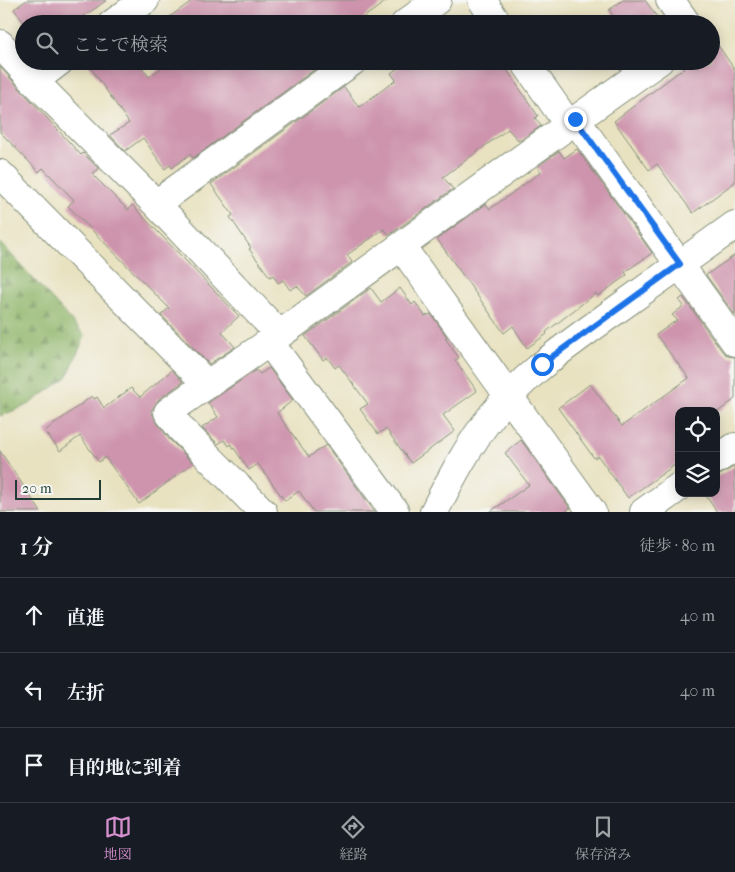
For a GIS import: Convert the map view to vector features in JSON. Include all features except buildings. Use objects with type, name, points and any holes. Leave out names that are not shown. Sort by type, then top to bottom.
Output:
[{"type":"street","points":[[124,15],[145,0]]},
{"type":"street","points":[[417,15],[437,0]]},
{"type":"street","points":[[482,0],[492,15]]},
{"type":"street","points":[[670,0],[681,15]]},
{"type":"street","points":[[0,44],[15,60]]},
{"type":"street","points":[[24,70],[156,204],[274,338],[395,512]]},
{"type":"street","points":[[34,81],[48,70]]},
{"type":"street","points":[[156,204],[341,70]]},
{"type":"street","points":[[531,70],[680,264],[735,342]]},
{"type":"street","points":[[263,512],[181,430],[168,412],[646,70]]},
{"type":"street","points":[[0,174],[207,384]]},
{"type":"street","points":[[434,512],[468,449],[492,414],[542,364],[735,225]]},
{"type":"street","points":[[401,246],[592,512]]},
{"type":"street","points":[[720,457],[735,447]]},
{"type":"street","points":[[644,512],[675,490]]},
{"type":"green space","points":[[0,242],[85,336],[67,377],[28,405],[0,416]]},
{"type":"route","points":[[542,364],[680,264],[575,119]]}]
